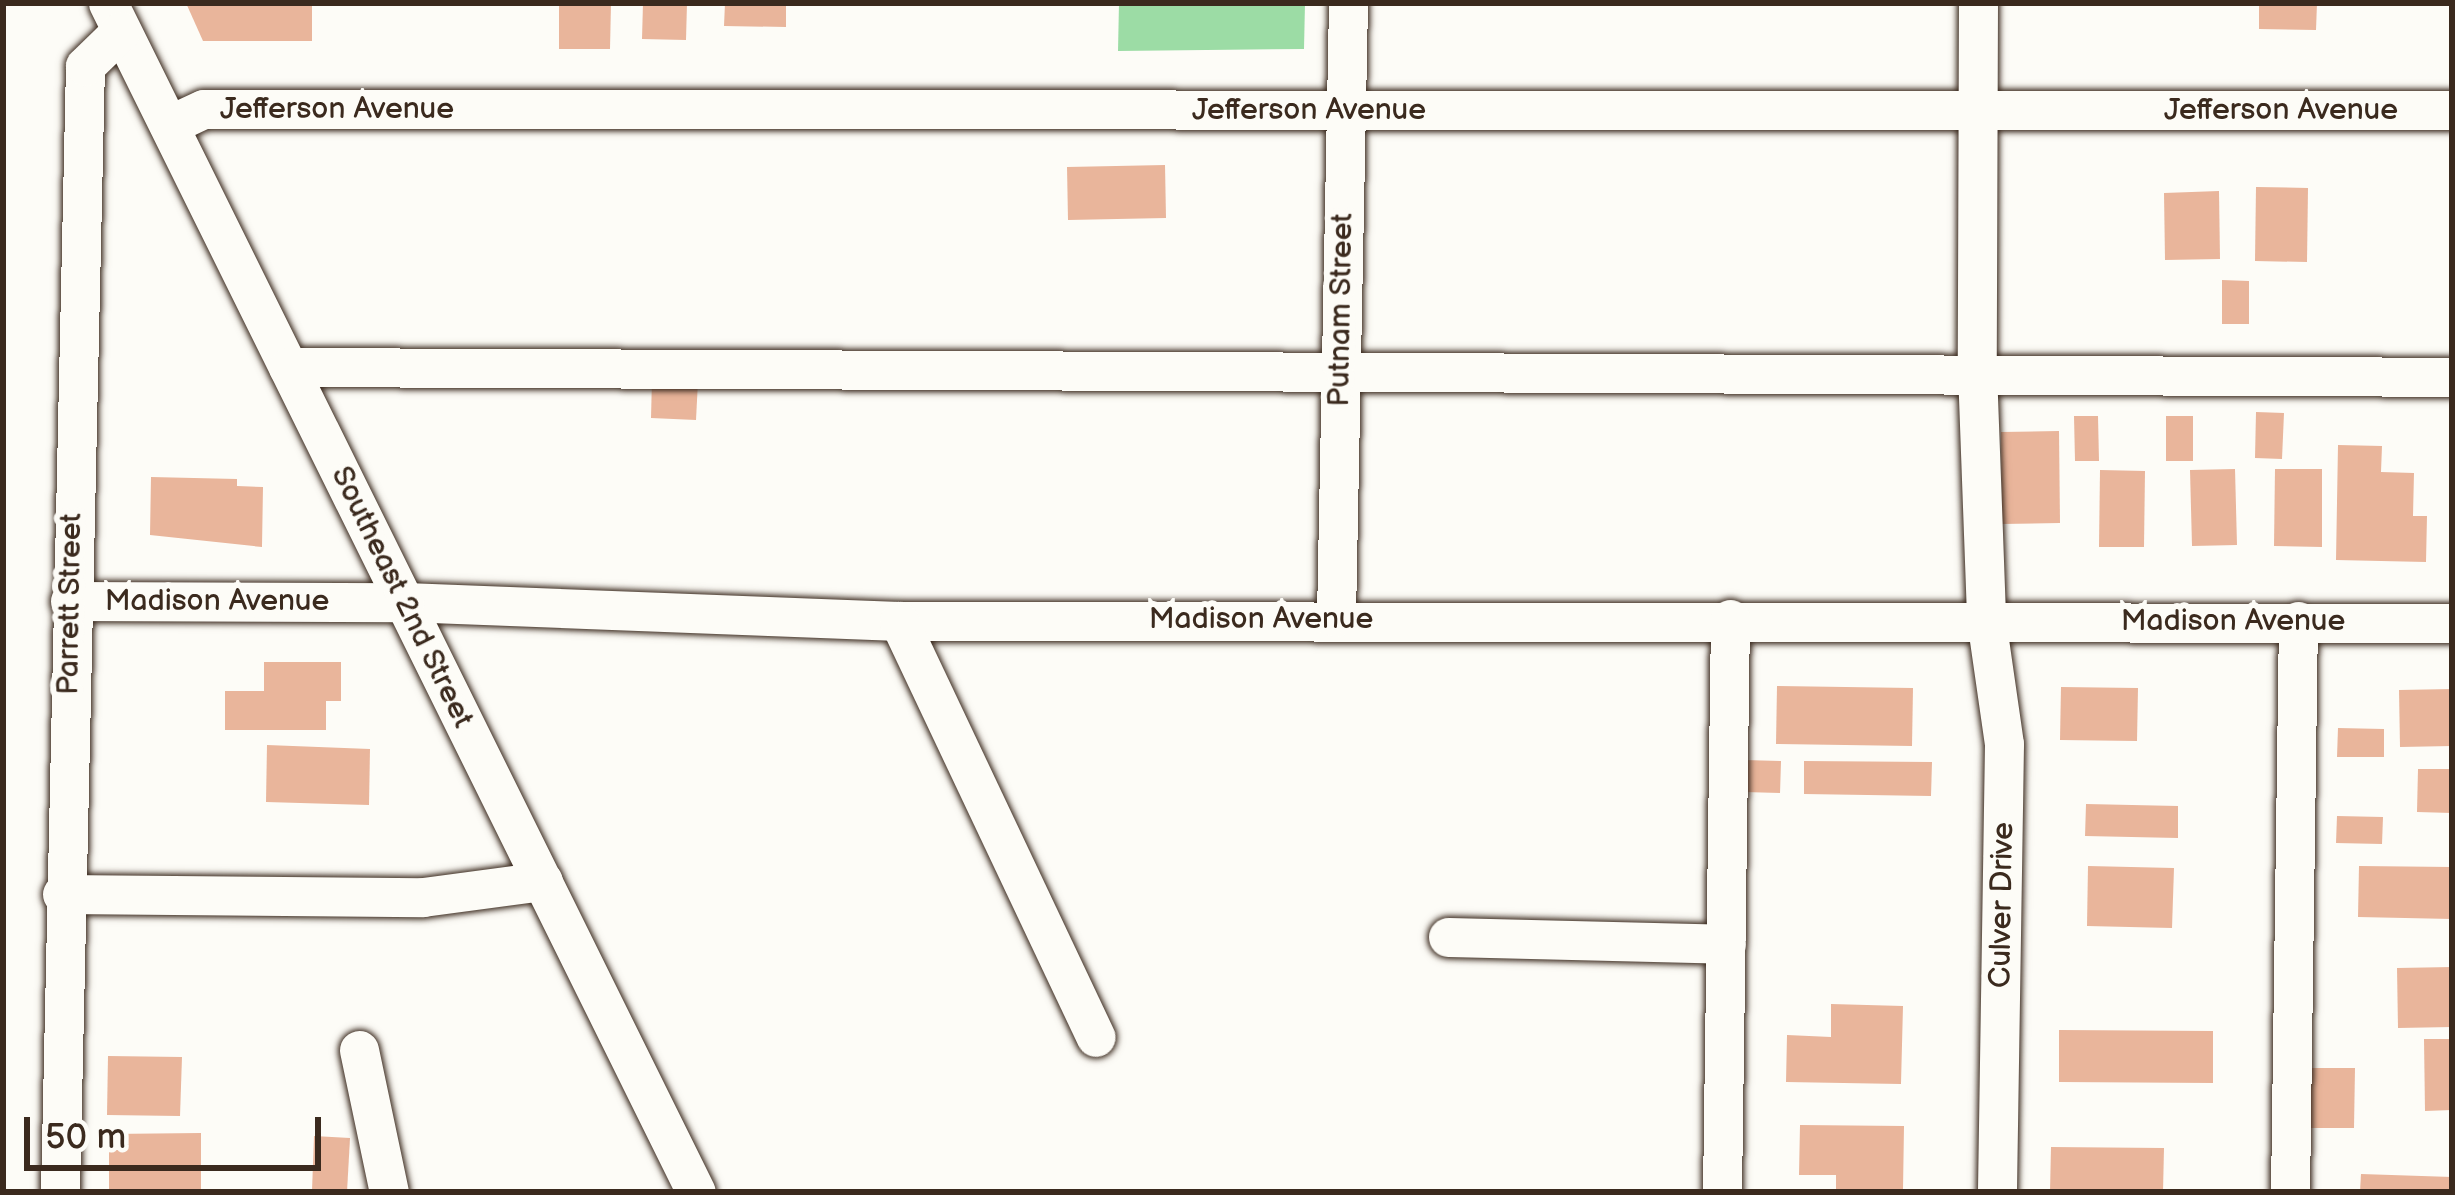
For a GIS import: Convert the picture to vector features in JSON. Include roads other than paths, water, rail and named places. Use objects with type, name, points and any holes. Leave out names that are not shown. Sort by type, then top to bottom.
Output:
[{"type":"street","name":"Putnam Street","points":[[1336,617],[1348,3]]},
{"type":"street","name":"Culver Drive","points":[[1978,3],[1977,370],[1986,619],[2004,744],[1997,1192]]},
{"type":"street","name":"Southeast 2nd Street","points":[[114,17],[696,1192]]},
{"type":"street","name":"Parrett Street","points":[[60,1192],[62,894],[86,66],[114,17]]},
{"type":"street","name":"Jefferson Avenue","points":[[169,125],[204,109],[2452,110]]},
{"type":"street","points":[[288,367],[1977,370],[2452,377]]},
{"type":"street","name":"Madison Avenue","points":[[70,601],[405,602],[899,621],[1336,617],[2452,622]]},
{"type":"street","points":[[1722,1192],[1730,619]]},
{"type":"street","points":[[899,621],[1096,1037]]},
{"type":"street","points":[[2290,1192],[2298,621]]},
{"type":"street","points":[[62,894],[423,897],[543,881]]},
{"type":"street","points":[[1448,937],[1726,944]]},
{"type":"street","points":[[359,1050],[389,1192]]}]
